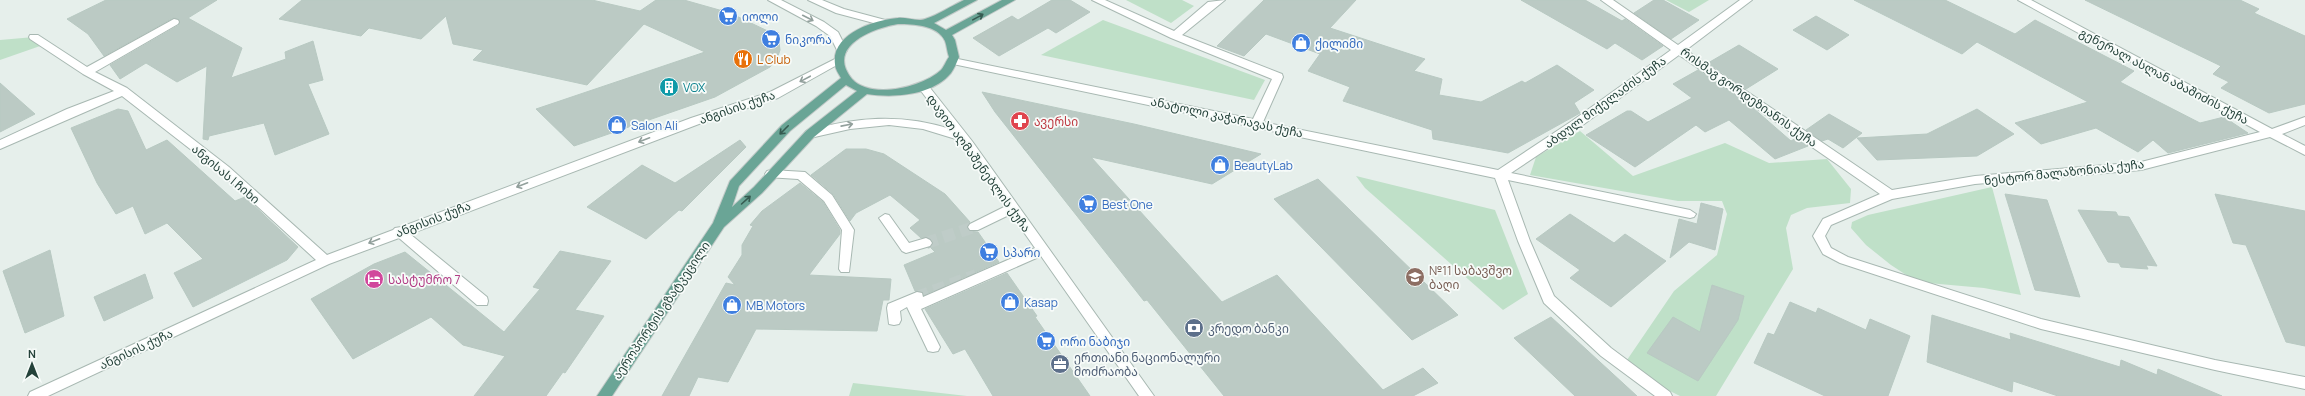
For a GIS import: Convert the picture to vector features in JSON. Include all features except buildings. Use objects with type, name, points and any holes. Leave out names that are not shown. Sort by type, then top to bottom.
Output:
[{"type":"main road","points":[[926,23],[972,0]]},
{"type":"main road","points":[[946,34],[1010,0]]},
{"type":"main road","points":[[898,21],[926,23],[946,34],[954,46],[953,60],[940,77],[923,87],[897,93],[884,94],[865,90],[847,79],[841,71],[841,56],[849,42],[866,30],[884,23],[898,21]]},
{"type":"main road","name":"აეროპორტის გზატკეცილი","points":[[604,396],[719,224],[734,184],[786,128],[847,79]]},
{"type":"main road","name":"აეროპორტის გზატკეცილი","points":[[719,224],[758,190],[771,174],[810,134],[865,90]]},
{"type":"street","points":[[773,0],[820,24],[834,34],[841,56]]},
{"type":"street","points":[[813,0],[840,11],[884,23]]},
{"type":"street","points":[[1097,0],[1175,36],[1278,77],[1257,123]]},
{"type":"street","name":"რისმაგ გორდეზიანის ქუჩა","points":[[1606,0],[1890,195]]},
{"type":"street","name":"აბდულ მიქელაძის ქუჩა","points":[[1500,174],[1576,124],[1678,48],[1748,0]]},
{"type":"street","name":"გენერალ ასლან აბაშიძის ქუჩა","points":[[2024,0],[2305,151]]},
{"type":"street","points":[[1175,36],[1213,1]]},
{"type":"street","points":[[87,72],[174,22]]},
{"type":"street","name":"ანგისას I ჩიხი","points":[[34,37],[87,72],[123,91],[225,170],[325,261]]},
{"type":"street","name":"ანგისის ქუჩა","points":[[35,396],[325,261],[695,121],[774,95],[841,56]]},
{"type":"street","name":"ანატოლი კაჭარავას ქუჩა","points":[[953,60],[1690,214]]},
{"type":"street","name":"დავით აღმაშენებლის ქუჩა","points":[[923,87],[1014,208],[1147,396]]},
{"type":"street","points":[[0,145],[71,112],[123,91]]},
{"type":"street","points":[[810,134],[849,124],[881,121],[918,124],[962,137]]},
{"type":"street","name":"ნესტორ მალაზონიას ქუჩა","points":[[2305,121],[2272,133],[2141,166],[1975,180],[1890,195],[1827,222],[1819,236],[1827,251],[1844,260],[2041,324],[2215,365],[2305,383]]},
{"type":"street","points":[[771,174],[801,175],[828,198],[848,230],[845,269]]},
{"type":"street","points":[[1500,174],[1524,241],[1549,299],[1606,352],[1665,396]]},
{"type":"street","points":[[974,227],[1014,208]]},
{"type":"street","points":[[885,218],[906,248],[926,243]]},
{"type":"street","points":[[399,232],[482,301]]},
{"type":"street","points":[[1001,265],[1041,247]]},
{"type":"street","points":[[933,347],[913,307],[1041,247]]},
{"type":"street","points":[[894,320],[893,308],[917,297]]},
{"type":"green space","points":[[1126,0],[1182,0],[1194,6],[1171,23]]},
{"type":"green space","points":[[1666,0],[1709,0],[1689,12]]},
{"type":"green space","points":[[1103,20],[1265,80],[1254,100],[1041,55]]},
{"type":"green space","points":[[34,37],[43,45],[0,60],[0,40]]},
{"type":"green space","points":[[1580,131],[1633,176],[1725,143],[1769,163],[1827,159],[1851,189],[1850,203],[1807,208],[1791,215],[1786,228],[1793,269],[1716,396],[1680,396],[1666,389],[1627,360],[1674,291],[1717,255],[1727,214],[1722,201],[1678,201],[1530,175],[1536,157]]},
{"type":"green space","points":[[1356,176],[1495,210],[1528,294],[1503,310],[1365,188]]},
{"type":"green space","points":[[1992,187],[2021,295],[1984,288],[1917,282],[1891,265],[1866,245],[1851,228],[1852,222],[1868,215]]},
{"type":"green space","points":[[853,383],[967,396],[849,396]]},
{"type":"tunnel","points":[[926,243],[974,227]]},
{"type":"tunnel","points":[[917,297],[976,275]]},
{"type":"place","name":"იოლი","points":[[728,16]]},
{"type":"place","name":"ნიკორა","points":[[771,39]]},
{"type":"place","name":"ქილიმი","points":[[1301,43]]},
{"type":"place","name":"L Club","points":[[743,59]]},
{"type":"place","name":"VOX","points":[[669,87]]},
{"type":"place","name":"ავერსი","points":[[1020,121]]},
{"type":"place","name":"Salon Ali","points":[[617,125]]},
{"type":"place","name":"BeautyLab","points":[[1220,165]]},
{"type":"place","name":"Best One","points":[[1088,204]]},
{"type":"place","name":"სპარი","points":[[989,252]]},
{"type":"place","name":"№11 საბავშვო ბაღი","points":[[1415,277]]},
{"type":"place","name":"სასტუმრო 7","points":[[374,279]]},
{"type":"place","name":"Kasap","points":[[1010,302]]},
{"type":"place","name":"MB Motors","points":[[732,305]]},
{"type":"place","name":"კრედო ბანკი","points":[[1194,328]]},
{"type":"place","name":"ორი ნაბიჯი","points":[[1046,341]]},
{"type":"place","name":"ერთიანი ნაციონალური მოძრაობა","points":[[1060,364]]}]
